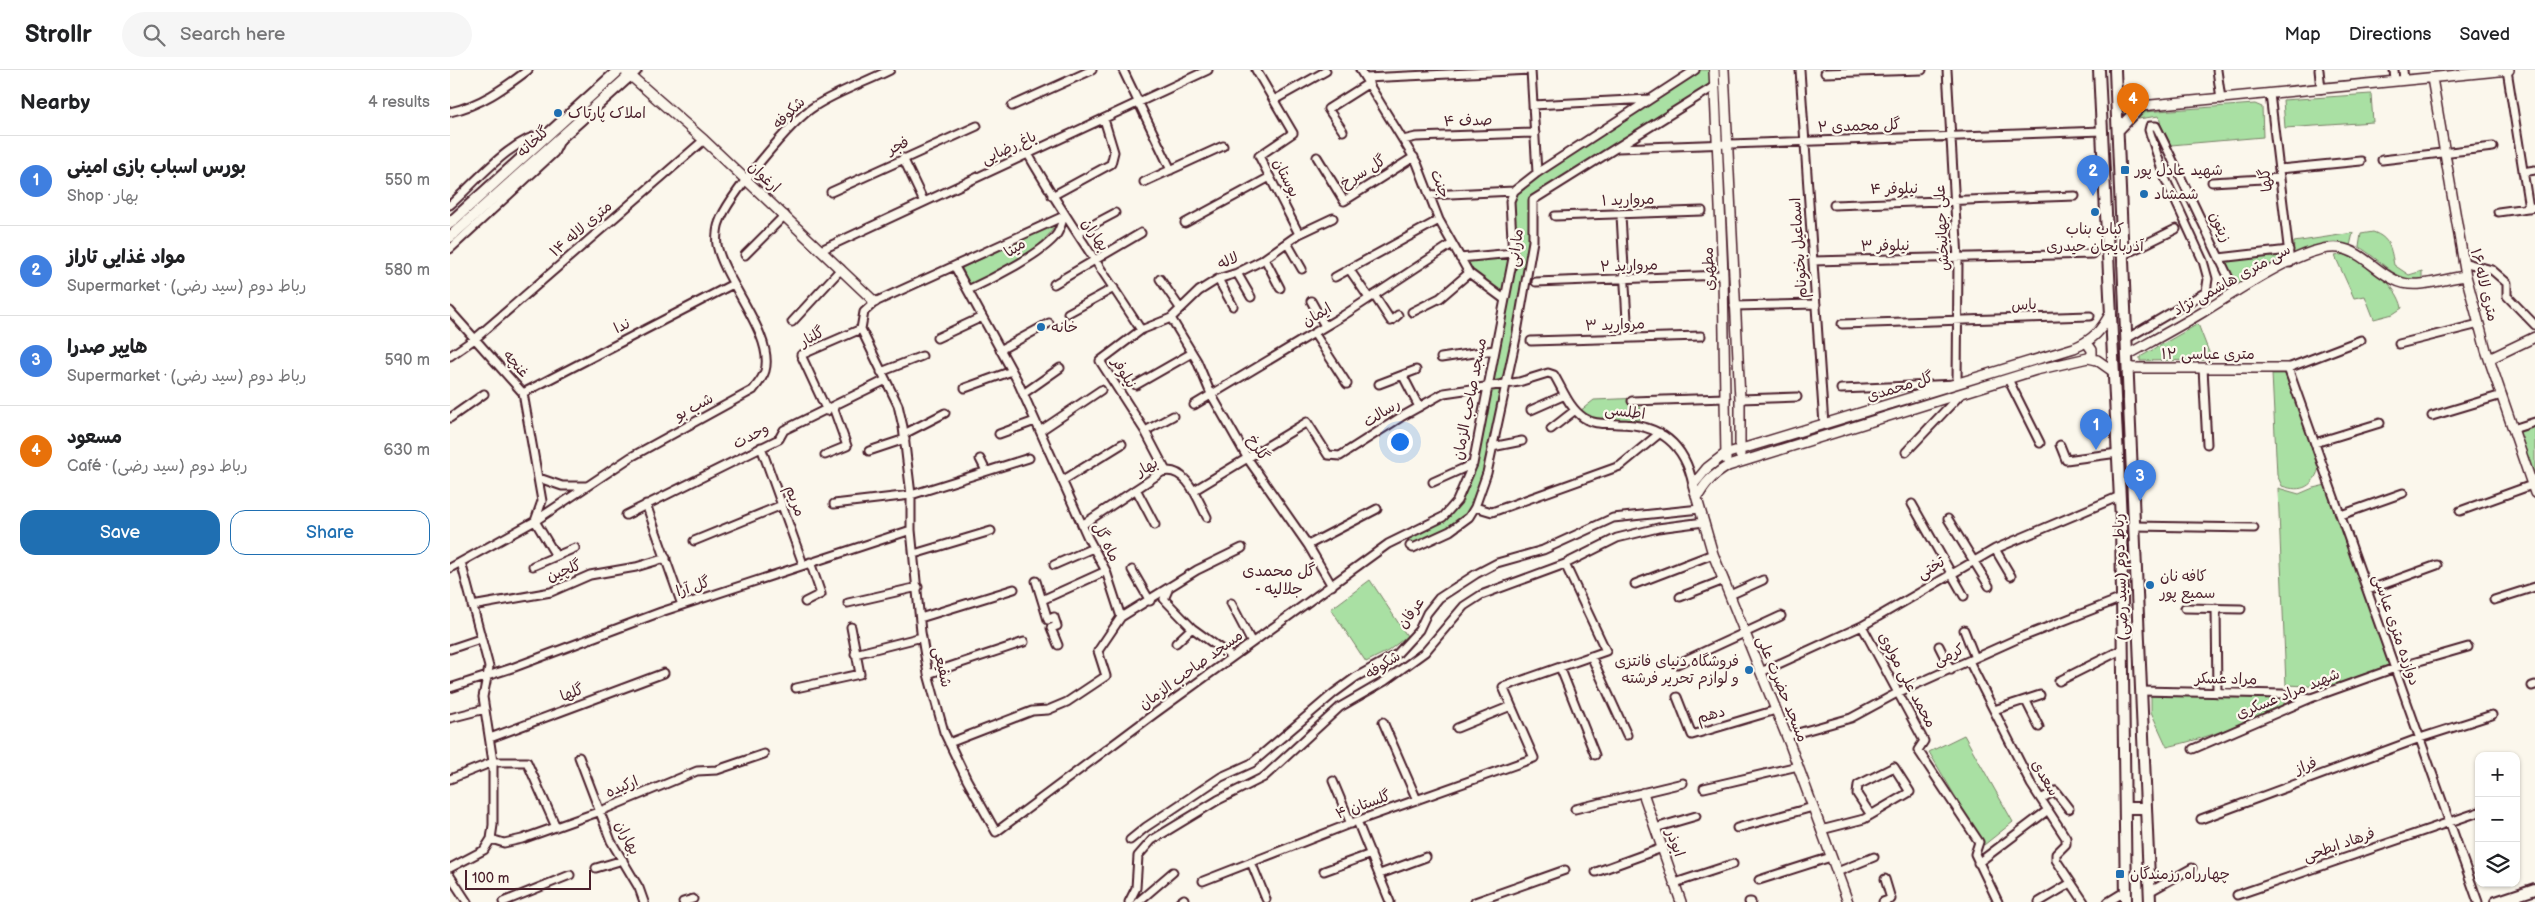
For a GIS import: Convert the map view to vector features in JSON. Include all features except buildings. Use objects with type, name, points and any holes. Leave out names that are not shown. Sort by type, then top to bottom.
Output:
[{"type":"main road","name":"گلخانه","points":[[450,223],[619,70]]},
{"type":"main road","name":"رباط دوم (سید رضی)","points":[[2099,70],[2120,496],[2126,902]]},
{"type":"main road","name":"رباط دوم (سید رضی)","points":[[2116,70],[2149,897]]},
{"type":"main road","name":"گلخانه","points":[[450,237],[562,136],[630,71]]},
{"type":"main road","points":[[2116,91],[2141,106],[2118,130]]},
{"type":"main road","points":[[2108,256],[2123,255]]},
{"type":"main road","points":[[2125,808],[2146,808]]},
{"type":"main road","points":[[2496,902],[2535,889]]},
{"type":"street","points":[[450,112],[471,107],[500,91],[528,70]]},
{"type":"street","name":"شکوفه","points":[[747,181],[788,131],[814,106],[890,70]]},
{"type":"street","points":[[1012,106],[1092,70]]},
{"type":"street","points":[[1123,70],[1171,170]]},
{"type":"street","name":"باغ رضایی","points":[[821,250],[1208,70]]},
{"type":"street","name":"بوستان","points":[[1256,70],[1293,132],[1259,156],[1299,234]]},
{"type":"street","name":"جنت","points":[[1360,70],[1414,157],[1439,220],[1469,273],[1504,299]]},
{"type":"street","points":[[1343,131],[1328,108],[1367,81],[1531,70],[1537,172]]},
{"type":"street","points":[[1430,195],[1514,191],[1537,172],[1695,70]]},
{"type":"street","name":"مطهری","points":[[1714,70],[1722,145],[1734,306],[1740,399],[1739,450],[1742,463]]},
{"type":"street","name":"مطهری","points":[[1724,70],[1722,145],[1723,275],[1726,398],[1725,454],[1728,466]]},
{"type":"street","name":"اسماعیل بختونام","points":[[1800,70],[1824,425]]},
{"type":"street","points":[[1826,73],[1922,70]]},
{"type":"street","name":"علی جهانبخش","points":[[1947,70],[1958,259],[1957,384]]},
{"type":"street","points":[[2217,70],[2221,98]]},
{"type":"street","points":[[2319,70],[2321,89]]},
{"type":"street","points":[[2394,70],[2400,81]]},
{"type":"street","points":[[2400,81],[2403,70]]},
{"type":"street","points":[[2141,106],[2432,78],[2481,71],[2508,70],[2523,172],[2532,207],[2498,212]]},
{"type":"street","name":"ارغوان","points":[[630,71],[875,302]]},
{"type":"street","points":[[1274,100],[1326,71]]},
{"type":"street","name":"۱۶ متری لاله","points":[[2432,78],[2466,276],[2489,359],[2534,489]]},
{"type":"street","name":"مارانی","points":[[1410,546],[1413,548],[1450,531],[1469,517],[1475,507],[1487,473],[1507,384],[1533,241],[1533,200],[1715,86]]},
{"type":"street","name":"گلها","points":[[2270,94],[2290,263]]},
{"type":"street","points":[[1533,104],[1651,99]]},
{"type":"street","points":[[1052,196],[1111,164],[1114,152],[1104,119]]},
{"type":"street","name":"فجر","points":[[831,192],[976,126]]},
{"type":"street","name":"زیتون","points":[[2126,339],[2206,292],[2208,278],[2203,261],[2158,161],[2149,130],[2150,126],[2156,126],[2235,291]]},
{"type":"street","name":"گل محمدی ۲","points":[[1617,148],[2102,131]]},
{"type":"street","points":[[450,205],[516,146],[536,135],[550,132]]},
{"type":"street","name":"صدف ۴","points":[[1403,140],[1416,137],[1534,133]]},
{"type":"street","points":[[450,249],[554,153],[562,136]]},
{"type":"street","name":"۱۴ متری لاله","points":[[450,356],[476,338],[704,140]]},
{"type":"street","points":[[1144,182],[1223,146]]},
{"type":"street","points":[[2382,160],[2493,147]]},
{"type":"street","name":"بهاران","points":[[1028,154],[1064,216],[1078,232],[1141,330]]},
{"type":"street","name":"گل سرخ","points":[[1318,157],[1344,201],[1414,157]]},
{"type":"street","points":[[903,158],[924,202]]},
{"type":"street","points":[[2279,169],[2361,162]]},
{"type":"street","points":[[2523,172],[2535,170]]},
{"type":"street","points":[[1185,222],[1270,177]]},
{"type":"street","points":[[2212,182],[2280,178]]},
{"type":"street","name":"شب بو","points":[[450,568],[535,521],[631,457],[753,390],[765,372],[766,354],[750,312],[725,271],[717,244],[718,223],[747,181]]},
{"type":"street","name":"مسجد صاحب الزمان","points":[[996,832],[1388,544],[1444,517],[1457,501],[1473,464],[1489,385],[1513,253],[1510,201],[1514,191]]},
{"type":"street","name":"نیلوفر ۴","points":[[1834,205],[1955,202],[2075,196]]},
{"type":"street","name":"مروارید ۱","points":[[1555,216],[1702,211]]},
{"type":"street","points":[[1078,232],[1115,212]]},
{"type":"street","points":[[745,255],[784,215]]},
{"type":"street","points":[[1621,215],[1628,338]]},
{"type":"street","points":[[861,329],[864,312],[875,302],[1064,216]]},
{"type":"street","name":"مینا","points":[[968,290],[1006,270],[1047,243],[1056,235],[1064,216]]},
{"type":"street","name":"لاله","points":[[1171,318],[1180,308],[1218,279],[1238,273],[1264,259],[1299,234],[1333,218]]},
{"type":"street","points":[[1335,277],[1439,220]]},
{"type":"street","points":[[2123,255],[2176,229]]},
{"type":"street","points":[[1054,284],[1141,233]]},
{"type":"street","points":[[1288,243],[1302,269]]},
{"type":"street","name":"ایمان","points":[[1194,406],[1372,297],[1452,244]]},
{"type":"street","name":"سی متری هاشمی نژاد","points":[[2127,355],[2204,312],[2235,291],[2316,251],[2339,248],[2359,254],[2395,280],[2407,284],[2466,276]]},
{"type":"street","points":[[2220,258],[2288,250]]},
{"type":"street","points":[[1460,258],[1513,253]]},
{"type":"street","name":"نیلوفر ۳","points":[[1814,261],[1958,259],[2094,254]]},
{"type":"street","points":[[1264,259],[1280,288]]},
{"type":"street","points":[[2463,262],[2492,270],[2507,283],[2507,296],[2535,325]]},
{"type":"street","name":"ماه گل","points":[[955,267],[1023,394],[1082,525],[1106,571],[1122,617]]},
{"type":"street","points":[[792,322],[841,269]]},
{"type":"street","points":[[1349,269],[1391,322],[1398,315]]},
{"type":"street","points":[[1238,273],[1251,297]]},
{"type":"street","points":[[1412,312],[1440,298],[1469,273]]},
{"type":"street","name":"مروارید ۲","points":[[1536,282],[1723,275]]},
{"type":"street","points":[[1160,279],[1180,308]]},
{"type":"street","points":[[1218,279],[1233,306]]},
{"type":"street","name":"ندا","points":[[523,393],[734,284]]},
{"type":"street","points":[[1068,313],[1114,288]]},
{"type":"street","points":[[1311,301],[1325,326]]},
{"type":"street","points":[[1734,306],[1816,304]]},
{"type":"street","name":"غنچه","points":[[450,311],[523,393],[542,502],[535,521]]},
{"type":"street","name":"گل محمدی","points":[[1693,485],[1707,468],[1725,454],[2087,343],[2102,329],[2111,312]]},
{"type":"street","name":"یاس","points":[[1842,324],[2090,316]]},
{"type":"street","points":[[937,338],[982,317]]},
{"type":"street","name":"نیلوفر","points":[[1166,471],[1145,431],[1100,361],[1141,330],[1171,318]]},
{"type":"street","name":"گلرخ","points":[[1171,318],[1192,353],[1211,394],[1248,459],[1308,546],[1332,586]]},
{"type":"street","points":[[1000,350],[1049,323]]},
{"type":"street","points":[[2399,344],[2479,324]]},
{"type":"street","name":"شفیعی","points":[[861,329],[898,405],[911,495],[912,530],[920,618],[928,674],[950,743],[967,780],[996,832]]},
{"type":"street","name":"گلنار","points":[[830,409],[801,356],[861,329]]},
{"type":"street","points":[[1314,333],[1347,384]]},
{"type":"street","name":"مروارید ۳","points":[[1530,341],[1701,336]]},
{"type":"street","points":[[2489,359],[2535,337]]},
{"type":"street","points":[[2288,368],[2361,340]]},
{"type":"street","points":[[2087,343],[2092,350],[2092,355],[2088,358]]},
{"type":"street","points":[[1441,358],[1494,350]]},
{"type":"street","points":[[1136,385],[1192,353]]},
{"type":"street","points":[[882,372],[922,356]]},
{"type":"street","points":[[2088,358],[2097,360],[2114,372]]},
{"type":"street","name":"گل محمدی","points":[[1697,498],[1713,475],[1728,466],[2008,379],[2088,358]]},
{"type":"street","points":[[1023,394],[1060,368]]},
{"type":"street","name":"۱۲ متری عباسی","points":[[2128,368],[2288,368]]},
{"type":"street","points":[[2203,368],[2207,444]]},
{"type":"street","name":"دوازده متری عباسی","points":[[2288,368],[2478,902]]},
{"type":"street","points":[[1379,384],[1416,370]]},
{"type":"street","points":[[965,388],[1012,372]]},
{"type":"street","points":[[1489,385],[1507,384],[1548,373],[1554,374],[1574,411],[1551,429]]},
{"type":"street","points":[[1402,376],[1419,407]]},
{"type":"street","points":[[2008,379],[2040,443]]},
{"type":"street","name":"وحدت","points":[[626,515],[779,439],[784,430],[886,380]]},
{"type":"street","points":[[1841,389],[1957,384],[1960,395],[1906,452]]},
{"type":"street","name":"رسالت","points":[[1248,459],[1307,422],[1328,455],[1340,456],[1444,393],[1489,385]]},
{"type":"street","points":[[1040,431],[1101,390]]},
{"type":"street","points":[[450,418],[484,394]]},
{"type":"street","points":[[1531,410],[1565,395]]},
{"type":"street","points":[[2432,416],[2502,395]]},
{"type":"street","points":[[1740,399],[1797,396]]},
{"type":"street","points":[[1632,401],[1726,398]]},
{"type":"street","points":[[825,455],[848,446],[830,409]]},
{"type":"street","name":"اطلسی","points":[[1574,411],[1586,420],[1637,425],[1660,433],[1678,447],[1689,465],[1693,485]]},
{"type":"street","points":[[869,452],[904,437],[945,413]]},
{"type":"street","points":[[1145,431],[1173,416]]},
{"type":"street","points":[[999,434],[1035,420]]},
{"type":"street","points":[[2513,429],[2535,422]]},
{"type":"street","points":[[2315,443],[2380,423]]},
{"type":"street","points":[[1475,507],[1492,512],[1620,466],[1660,433]]},
{"type":"street","points":[[1492,447],[1522,440]]},
{"type":"street","points":[[1062,481],[1122,444]]},
{"type":"street","points":[[2060,445],[2066,460],[2118,453]]},
{"type":"street","name":"مریم","points":[[762,447],[782,505],[821,594],[805,602]]},
{"type":"street","points":[[834,504],[911,495],[1029,458]]},
{"type":"street","points":[[980,459],[986,471]]},
{"type":"street","points":[[1193,491],[1248,459]]},
{"type":"street","points":[[1433,482],[1473,464]]},
{"type":"street","name":"بهار","points":[[1082,525],[1136,489],[1166,471],[1171,470],[1180,474],[1193,491],[1207,517]]},
{"type":"street","points":[[539,478],[562,486],[586,486]]},
{"type":"street","name":"مسجد حضرت علی","points":[[1693,485],[1713,554],[1787,736],[1848,902]]},
{"type":"street","points":[[1136,489],[1155,525]]},
{"type":"street","points":[[2460,511],[2534,489]]},
{"type":"street","points":[[2341,515],[2403,493]]},
{"type":"street","name":"تختی","points":[[1761,672],[1862,626],[1950,573],[1995,549],[2120,496]]},
{"type":"street","points":[[646,504],[682,605]]},
{"type":"street","points":[[1912,504],[1964,596]]},
{"type":"street","points":[[694,541],[782,505]]},
{"type":"street","name":"عرفان","points":[[1130,840],[1146,826],[1221,777],[1252,763],[1334,693],[1356,677],[1397,654],[1419,630],[1427,613],[1439,598],[1476,574],[1497,563],[1543,550],[1613,518],[1700,508]]},
{"type":"street","points":[[1308,546],[1377,509]]},
{"type":"street","points":[[1948,519],[1989,586]]},
{"type":"street","points":[[535,521],[556,556]]},
{"type":"street","name":"شکوفه","points":[[1130,902],[1136,888],[1138,856],[1152,840],[1218,800],[1264,777],[1340,707],[1385,681],[1425,652],[1464,606],[1481,595],[1565,564],[1617,538],[1658,528],[1704,522]]},
{"type":"street","points":[[2134,526],[2254,528]]},
{"type":"street","name":"گل آرا","points":[[450,688],[486,677],[604,631],[912,530]]},
{"type":"street","points":[[914,554],[991,531]]},
{"type":"street","points":[[533,566],[575,548]]},
{"type":"street","points":[[1054,564],[1093,548]]},
{"type":"street","points":[[950,743],[1032,711],[1048,710],[1067,702],[1106,676],[1098,651],[1122,617],[1168,590],[1197,570],[1242,548]]},
{"type":"street","points":[[1995,549],[2011,576]]},
{"type":"street","points":[[1635,584],[1713,554]]},
{"type":"street","name":"گلچین","points":[[472,606],[551,592],[590,575],[636,567],[666,558]]},
{"type":"street","points":[[450,868],[484,850],[491,839],[493,762],[483,697],[489,668],[461,562]]},
{"type":"street","points":[[1457,728],[1511,706],[1503,687],[1606,651],[1565,564]]},
{"type":"street","points":[[2368,590],[2437,565]]},
{"type":"street","points":[[1132,570],[1150,601]]},
{"type":"street","points":[[1042,600],[1106,571]]},
{"type":"street","points":[[1680,597],[1724,580]]},
{"type":"street","points":[[1730,595],[1763,580]]},
{"type":"street","points":[[1036,581],[1048,620],[1054,617],[1056,626],[1051,628],[1058,646]]},
{"type":"street","points":[[848,603],[918,586]]},
{"type":"street","points":[[2494,600],[2535,587]]},
{"type":"street","points":[[920,618],[1014,589]]},
{"type":"street","points":[[1168,590],[1164,599],[1192,628],[1232,657]]},
{"type":"street","name":"کرمی","points":[[1787,736],[1851,718],[1899,692],[1951,670],[2016,638],[2122,598]]},
{"type":"street","points":[[1231,603],[1252,643]]},
{"type":"street","points":[[2185,608],[2240,609]]},
{"type":"street","points":[[2216,608],[2217,693]]},
{"type":"street","points":[[1677,664],[1781,616]]},
{"type":"street","name":"محمد علی مولوی","points":[[1862,626],[1924,741],[1918,750],[1979,842],[1975,854],[1998,902]]},
{"type":"street","points":[[796,688],[860,674],[851,627]]},
{"type":"street","points":[[1176,643],[1192,628]]},
{"type":"street","name":"سعدی","points":[[1964,630],[1972,660],[1994,710],[2041,799],[2066,838],[2066,844],[2056,854],[2056,860],[2084,902]]},
{"type":"street","points":[[855,654],[922,637]]},
{"type":"street","points":[[450,648],[480,639]]},
{"type":"street","points":[[928,674],[1024,642]]},
{"type":"street","points":[[1939,646],[1951,670]]},
{"type":"street","name":"شهید مراد عسکری","points":[[2193,749],[2311,698],[2395,668],[2468,647]]},
{"type":"street","points":[[2059,681],[2123,649]]},
{"type":"street","points":[[1591,656],[1626,735]]},
{"type":"street","points":[[1560,667],[1595,755]]},
{"type":"street","name":"گلها","points":[[490,738],[664,673]]},
{"type":"street","name":"مراد عسکر","points":[[2141,692],[2282,694],[2311,698]]},
{"type":"street","points":[[1994,710],[2040,695]]},
{"type":"street","name":"دهم","points":[[1677,697],[1692,735],[1776,710]]},
{"type":"street","points":[[2026,701],[2039,726]]},
{"type":"street","name":"گلستان ۴","points":[[1203,881],[1354,822],[1534,758],[1511,706]]},
{"type":"street","points":[[450,718],[485,709]]},
{"type":"street","name":"فراز","points":[[2201,819],[2420,738],[2492,715]]},
{"type":"street","points":[[1383,722],[1417,800]]},
{"type":"street","name":"ارکیده","points":[[491,839],[504,843],[556,827],[697,772],[717,770],[764,754]]},
{"type":"street","name":"بهاران","points":[[579,758],[598,812],[611,841],[644,902]]},
{"type":"street","points":[[450,779],[493,762],[527,762],[556,827]]},
{"type":"street","points":[[1704,788],[1798,766]]},
{"type":"street","points":[[1821,830],[1871,815],[1910,792],[1894,767],[1858,785],[1857,794],[1871,815]]},
{"type":"street","points":[[1333,781],[1371,854],[1390,902]]},
{"type":"street","points":[[1574,809],[1683,783]]},
{"type":"street","points":[[2041,799],[2055,790],[2069,809]]},
{"type":"street","name":"ابوذر","points":[[1643,793],[1681,902]]},
{"type":"street","points":[[1737,828],[1813,807]]},
{"type":"street","points":[[1978,863],[2048,810]]},
{"type":"street","points":[[2450,821],[2475,813]]},
{"type":"street","points":[[1655,828],[1696,816]]},
{"type":"street","name":"فرهاد ابطحی","points":[[2237,895],[2450,821]]},
{"type":"street","points":[[1596,872],[1662,848]]},
{"type":"street","points":[[1324,871],[1371,854]]},
{"type":"street","points":[[1380,874],[1426,857]]},
{"type":"street","points":[[1759,880],[1831,857]]},
{"type":"street","points":[[1837,872],[1874,857]]},
{"type":"street","points":[[596,868],[622,860]]},
{"type":"street","points":[[1251,862],[1266,899]]},
{"type":"street","points":[[1675,883],[1733,864]]},
{"type":"street","points":[[2149,897],[2192,868]]},
{"type":"street","points":[[1475,902],[1565,870]]},
{"type":"street","points":[[1138,902],[1173,872]]},
{"type":"street","points":[[504,902],[570,875]]},
{"type":"street","points":[[450,876],[467,902]]},
{"type":"street","points":[[1883,902],[1892,898],[1885,879]]},
{"type":"street","points":[[2039,902],[2072,883]]},
{"type":"street","points":[[2108,902],[2126,891]]},
{"type":"street","points":[[683,902],[693,898]]},
{"type":"green space","points":[[1699,70],[1711,70],[1713,85],[1535,196],[1531,241],[1505,382],[1491,383],[1515,261],[1512,201],[1517,192],[1537,176]]},
{"type":"green space","points":[[2371,94],[2373,122],[2285,128],[2283,100]]},
{"type":"green space","points":[[2255,104],[2262,107],[2263,137],[2171,145],[2161,126],[2159,116],[2138,119],[2144,112]]},
{"type":"green space","points":[[1057,223],[1041,243],[1019,260],[970,285],[962,268]]},
{"type":"green space","points":[[2373,232],[2383,237],[2389,245],[2394,265],[2409,275],[2422,271],[2422,280],[2412,280],[2396,274],[2359,247],[2361,234]]},
{"type":"green space","points":[[2353,233],[2350,246],[2293,258],[2294,242]]},
{"type":"green space","points":[[2345,254],[2362,262],[2380,275],[2394,291],[2402,308],[2393,314],[2374,319],[2365,296],[2354,298],[2335,256]]},
{"type":"green space","points":[[1511,256],[1503,296],[1471,272],[1463,259]]},
{"type":"green space","points":[[2280,256],[2281,264],[2237,288],[2224,260]]},
{"type":"green space","points":[[2198,324],[2212,360],[2140,361],[2140,357]]},
{"type":"green space","points":[[2272,374],[2285,374],[2320,465],[2311,483],[2301,488],[2296,489],[2282,486],[2277,475]]},
{"type":"green space","points":[[1490,386],[1505,386],[1474,507],[1458,524],[1416,545],[1411,544],[1406,536],[1445,517],[1474,466]]},
{"type":"green space","points":[[1641,398],[1640,420],[1592,418],[1580,411],[1594,400]]},
{"type":"green space","points":[[2535,422],[2535,493],[2513,429]]},
{"type":"green space","points":[[2326,485],[2389,665],[2328,687],[2286,685],[2278,488],[2299,494]]},
{"type":"green space","points":[[1370,580],[1407,636],[1388,651],[1366,662],[1331,609]]},
{"type":"green space","points":[[2151,696],[2285,697],[2284,705],[2255,718],[2212,735],[2167,747],[2151,712]]},
{"type":"green space","points":[[1964,735],[2013,822],[1984,845],[1929,752]]},
{"type":"place","name":"املاک پارتاک","points":[[558,113]]},
{"type":"place","name":"مسعود","points":[[2133,124]]},
{"type":"place","name":"شهید عادل پور","points":[[2125,170]]},
{"type":"place","name":"شمشاد","points":[[2144,194]]},
{"type":"place","name":"مواد غذایی تاراز","points":[[2093,196]]},
{"type":"place","name":"کباب بناب آذربایجان حیدری","points":[[2095,212]]},
{"type":"place","name":"خانه","points":[[1041,327]]},
{"type":"place","name":"بورس اسباب بازی امینی","points":[[2096,450]]},
{"type":"place","name":"هایپر صدرا","points":[[2140,501]]},
{"type":"place","name":"کافه نان سمیع پور","points":[[2150,585]]},
{"type":"place","name":"فروشگاه دنیای فانتزی و لوازم تحریر فرشته","points":[[1749,670]]},
{"type":"place","name":"چهارراه رزمندگان","points":[[2120,874]]},
{"type":"district","name":"گل محمدی - جلالیه","points":[[1279,580]]}]
